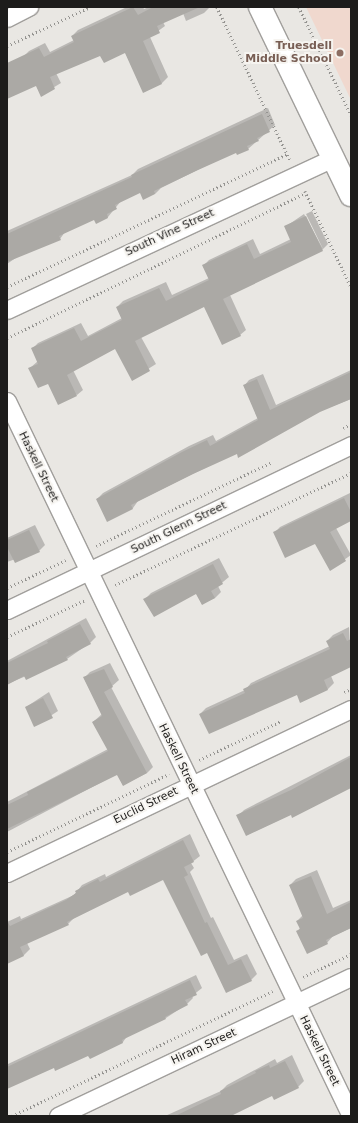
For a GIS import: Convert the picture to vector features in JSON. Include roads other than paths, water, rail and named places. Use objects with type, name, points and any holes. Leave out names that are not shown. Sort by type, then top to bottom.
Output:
[{"type":"main road","points":[[260,7],[351,195]]},
{"type":"street","points":[[7,18],[29,7]]},
{"type":"street","name":"South Vine Street","points":[[7,310],[333,158]]},
{"type":"street","name":"Haskell Street","points":[[7,401],[351,1116]]},
{"type":"street","name":"South Glenn Street","points":[[7,610],[351,445]]},
{"type":"street","name":"Euclid Street","points":[[7,873],[351,709]]},
{"type":"street","name":"Hiram Street","points":[[58,1116],[351,977]]},
{"type":"place","name":"Truesdell Middle School","points":[[340,53]]}]
